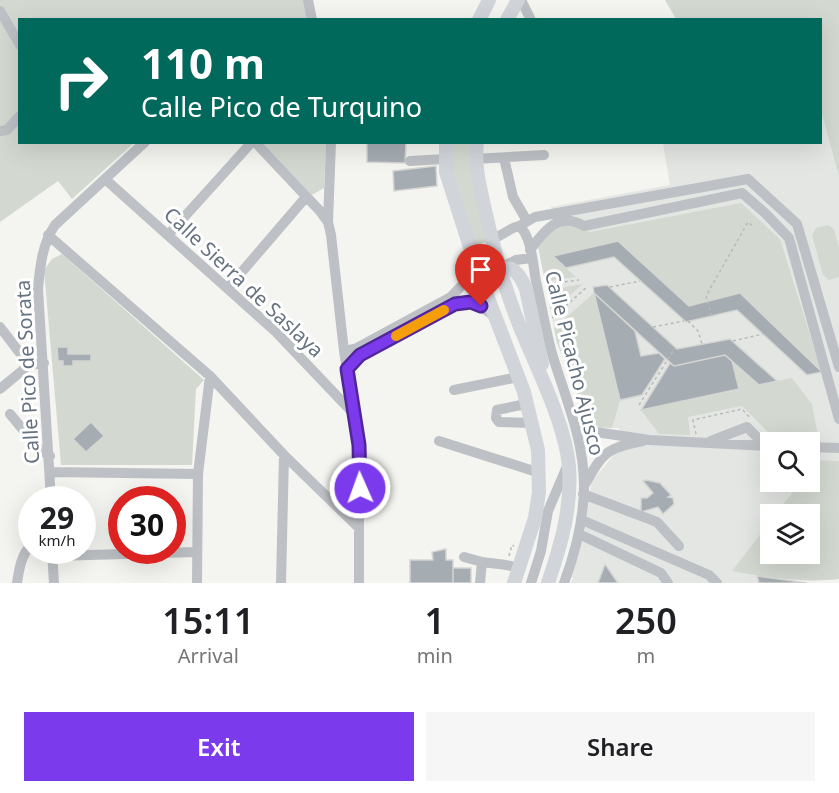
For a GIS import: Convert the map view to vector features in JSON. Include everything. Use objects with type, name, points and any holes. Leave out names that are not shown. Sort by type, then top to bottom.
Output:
[{"type":"main road","points":[[480,18],[489,0]]},
{"type":"main road","points":[[508,18],[520,0]]},
{"type":"main road","points":[[446,144],[446,172],[477,269],[518,377],[538,450],[540,473],[535,518],[512,570]]},
{"type":"main road","points":[[477,144],[475,159],[500,268],[523,335],[548,392],[566,449],[569,502],[564,536],[549,583]]},
{"type":"main road","points":[[471,250],[480,248],[492,240]]},
{"type":"main road","points":[[477,269],[489,273],[500,268]]},
{"type":"street","points":[[308,0],[312,18]]},
{"type":"street","points":[[520,0],[530,18]]},
{"type":"street","points":[[0,11],[18,42]]},
{"type":"street","points":[[0,131],[7,130],[18,118]]},
{"type":"street","name":"Calle Pico de Sorata","points":[[50,486],[38,289],[41,259],[48,235],[55,225],[143,144]]},
{"type":"street","points":[[168,235],[251,144]]},
{"type":"street","points":[[255,144],[328,222]]},
{"type":"street","points":[[331,144],[328,222],[344,351],[359,445],[359,583]]},
{"type":"street","points":[[475,159],[544,155]]},
{"type":"street","name":"Calle Picacho Ajusco","points":[[504,158],[513,197],[528,237],[552,354],[582,455],[584,490],[582,520],[564,583]]},
{"type":"street","points":[[410,160],[445,159]]},
{"type":"street","name":"Calle Sierra de Saslaya","points":[[105,179],[276,332],[355,416]]},
{"type":"street","points":[[492,240],[540,216],[734,180],[752,181],[797,224],[839,367]]},
{"type":"street","points":[[530,254],[552,224],[570,220],[584,226],[742,193],[789,238],[839,419]]},
{"type":"street","points":[[228,288],[306,197]]},
{"type":"street","points":[[645,197],[648,213]]},
{"type":"street","points":[[540,216],[546,221],[547,228]]},
{"type":"street","points":[[48,235],[210,376],[284,455],[359,528]]},
{"type":"street","name":"Calle Picacho Ajusco","points":[[500,268],[530,254]]},
{"type":"street","points":[[344,351],[357,348],[451,297],[477,269]]},
{"type":"street","points":[[324,382],[337,385],[348,374],[360,355],[455,304],[476,303],[494,316]]},
{"type":"street","points":[[0,327],[29,365]]},
{"type":"street","points":[[0,389],[29,365],[44,363]]},
{"type":"street","points":[[197,583],[198,474],[210,376]]},
{"type":"street","points":[[454,390],[518,377]]},
{"type":"street","points":[[526,404],[497,410],[496,418],[499,422],[531,423]]},
{"type":"street","points":[[10,414],[39,449],[50,456]]},
{"type":"street","points":[[708,442],[747,426],[760,438]]},
{"type":"street","points":[[576,429],[650,440],[760,445]]},
{"type":"street","points":[[650,440],[616,446],[605,455],[584,490],[657,522],[679,546]]},
{"type":"street","points":[[439,441],[540,473]]},
{"type":"street","points":[[820,447],[839,448]]},
{"type":"street","points":[[281,583],[284,455]]},
{"type":"street","points":[[531,583],[548,511],[568,462]]},
{"type":"street","points":[[50,472],[198,474]]},
{"type":"street","points":[[548,511],[560,516],[566,522]]},
{"type":"street","points":[[582,520],[709,575],[717,583]]},
{"type":"street","points":[[579,534],[664,578],[678,562]]},
{"type":"street","points":[[96,553],[197,552]]},
{"type":"street","points":[[464,557],[512,570]]},
{"type":"street","points":[[480,583],[482,562]]},
{"type":"street","points":[[17,583],[20,564]]},
{"type":"street","points":[[53,564],[54,583]]},
{"type":"path","points":[[712,316],[706,296],[748,222],[754,227]]},
{"type":"path","points":[[543,285],[579,280]]},
{"type":"path","points":[[610,288],[640,281]]},
{"type":"path","points":[[550,320],[587,287]]},
{"type":"path","points":[[653,327],[686,321],[698,331],[702,344]]},
{"type":"path","points":[[733,341],[763,334]]},
{"type":"path","points":[[639,405],[675,348]]},
{"type":"path","points":[[512,545],[512,570]]},
{"type":"shaded area","points":[[0,0],[304,0],[308,18],[18,18],[18,144],[133,144],[72,199],[58,181],[0,222]]},
{"type":"shaded area","points":[[665,0],[839,0],[839,177],[822,115],[822,18],[675,18]]},
{"type":"shaded area","points":[[822,115],[839,177],[839,461],[820,460],[820,432],[760,432],[760,492],[793,492],[783,504],[760,504],[760,534],[733,570],[757,576],[759,583],[571,583],[573,578],[571,575],[585,533],[591,483],[621,446],[619,428],[598,428],[587,424],[584,420],[575,385],[557,343],[538,246],[554,227],[551,207],[670,185],[663,144],[822,144]]},
{"type":"shaded area","points":[[264,144],[326,144],[324,188],[312,195]]},
{"type":"shaded area","points":[[447,144],[476,144],[490,240],[470,248],[448,172]]},
{"type":"shaded area","points":[[741,203],[780,239],[821,370],[740,293],[689,306],[618,241],[553,256],[576,277],[545,281],[538,246],[551,231],[560,225],[590,232]]},
{"type":"shaded area","points":[[828,225],[834,229],[839,248],[839,277],[829,280],[823,275],[812,235],[816,228]]},
{"type":"shaded area","points":[[62,254],[204,380],[196,389],[192,465],[61,465],[44,270],[52,259]]},
{"type":"shaded area","points":[[583,284],[551,312],[547,290]]},
{"type":"shaded area","points":[[594,293],[620,400],[612,428],[592,426],[584,420],[575,385],[557,343],[554,328]]},
{"type":"shaded area","points":[[732,361],[759,385],[792,378],[812,404],[817,432],[768,432],[742,406],[688,417],[690,435],[659,434],[641,410],[739,390]]},
{"type":"shaded area","points":[[820,460],[839,461],[839,579],[786,579],[732,571],[760,534],[760,564],[820,564],[820,504],[783,504],[793,492],[820,492]]},
{"type":"building","points":[[367,144],[406,144],[405,163],[367,162]]},
{"type":"building","points":[[436,166],[437,186],[394,191],[393,171]]},
{"type":"building","points":[[618,241],[689,306],[740,293],[822,372],[807,375],[737,310],[686,322],[614,257],[566,268],[553,256]]},
{"type":"building","points":[[607,285],[677,349],[730,339],[777,381],[759,385],[725,355],[674,366],[594,293],[593,287]]},
{"type":"building","points":[[594,293],[635,331],[641,356],[659,353],[665,359],[642,395],[620,400]]},
{"type":"building","points":[[57,347],[68,347],[68,354],[91,354],[91,361],[73,361],[73,366],[63,366],[63,361],[58,361]]},
{"type":"building","points":[[725,355],[732,361],[739,389],[641,410],[670,363],[674,366]]},
{"type":"building","points":[[91,422],[104,436],[86,452],[73,439]]},
{"type":"building","points":[[643,481],[660,483],[671,495],[668,497],[673,498],[674,504],[663,514],[658,507],[641,512],[641,498],[647,498],[653,493]]},
{"type":"building","points":[[446,549],[446,560],[453,560],[453,583],[410,583],[410,560],[433,560],[432,552]]},
{"type":"building","points":[[605,564],[618,583],[598,583]]},
{"type":"building","points":[[453,568],[471,568],[471,583],[453,583]]},
{"type":"building","points":[[757,576],[807,583],[759,583]]},
{"type":"slow traffic","points":[[396,336],[444,310]]},
{"type":"route","points":[[360,488],[359,445],[347,369],[360,355],[455,304],[471,302],[481,306]]}]
